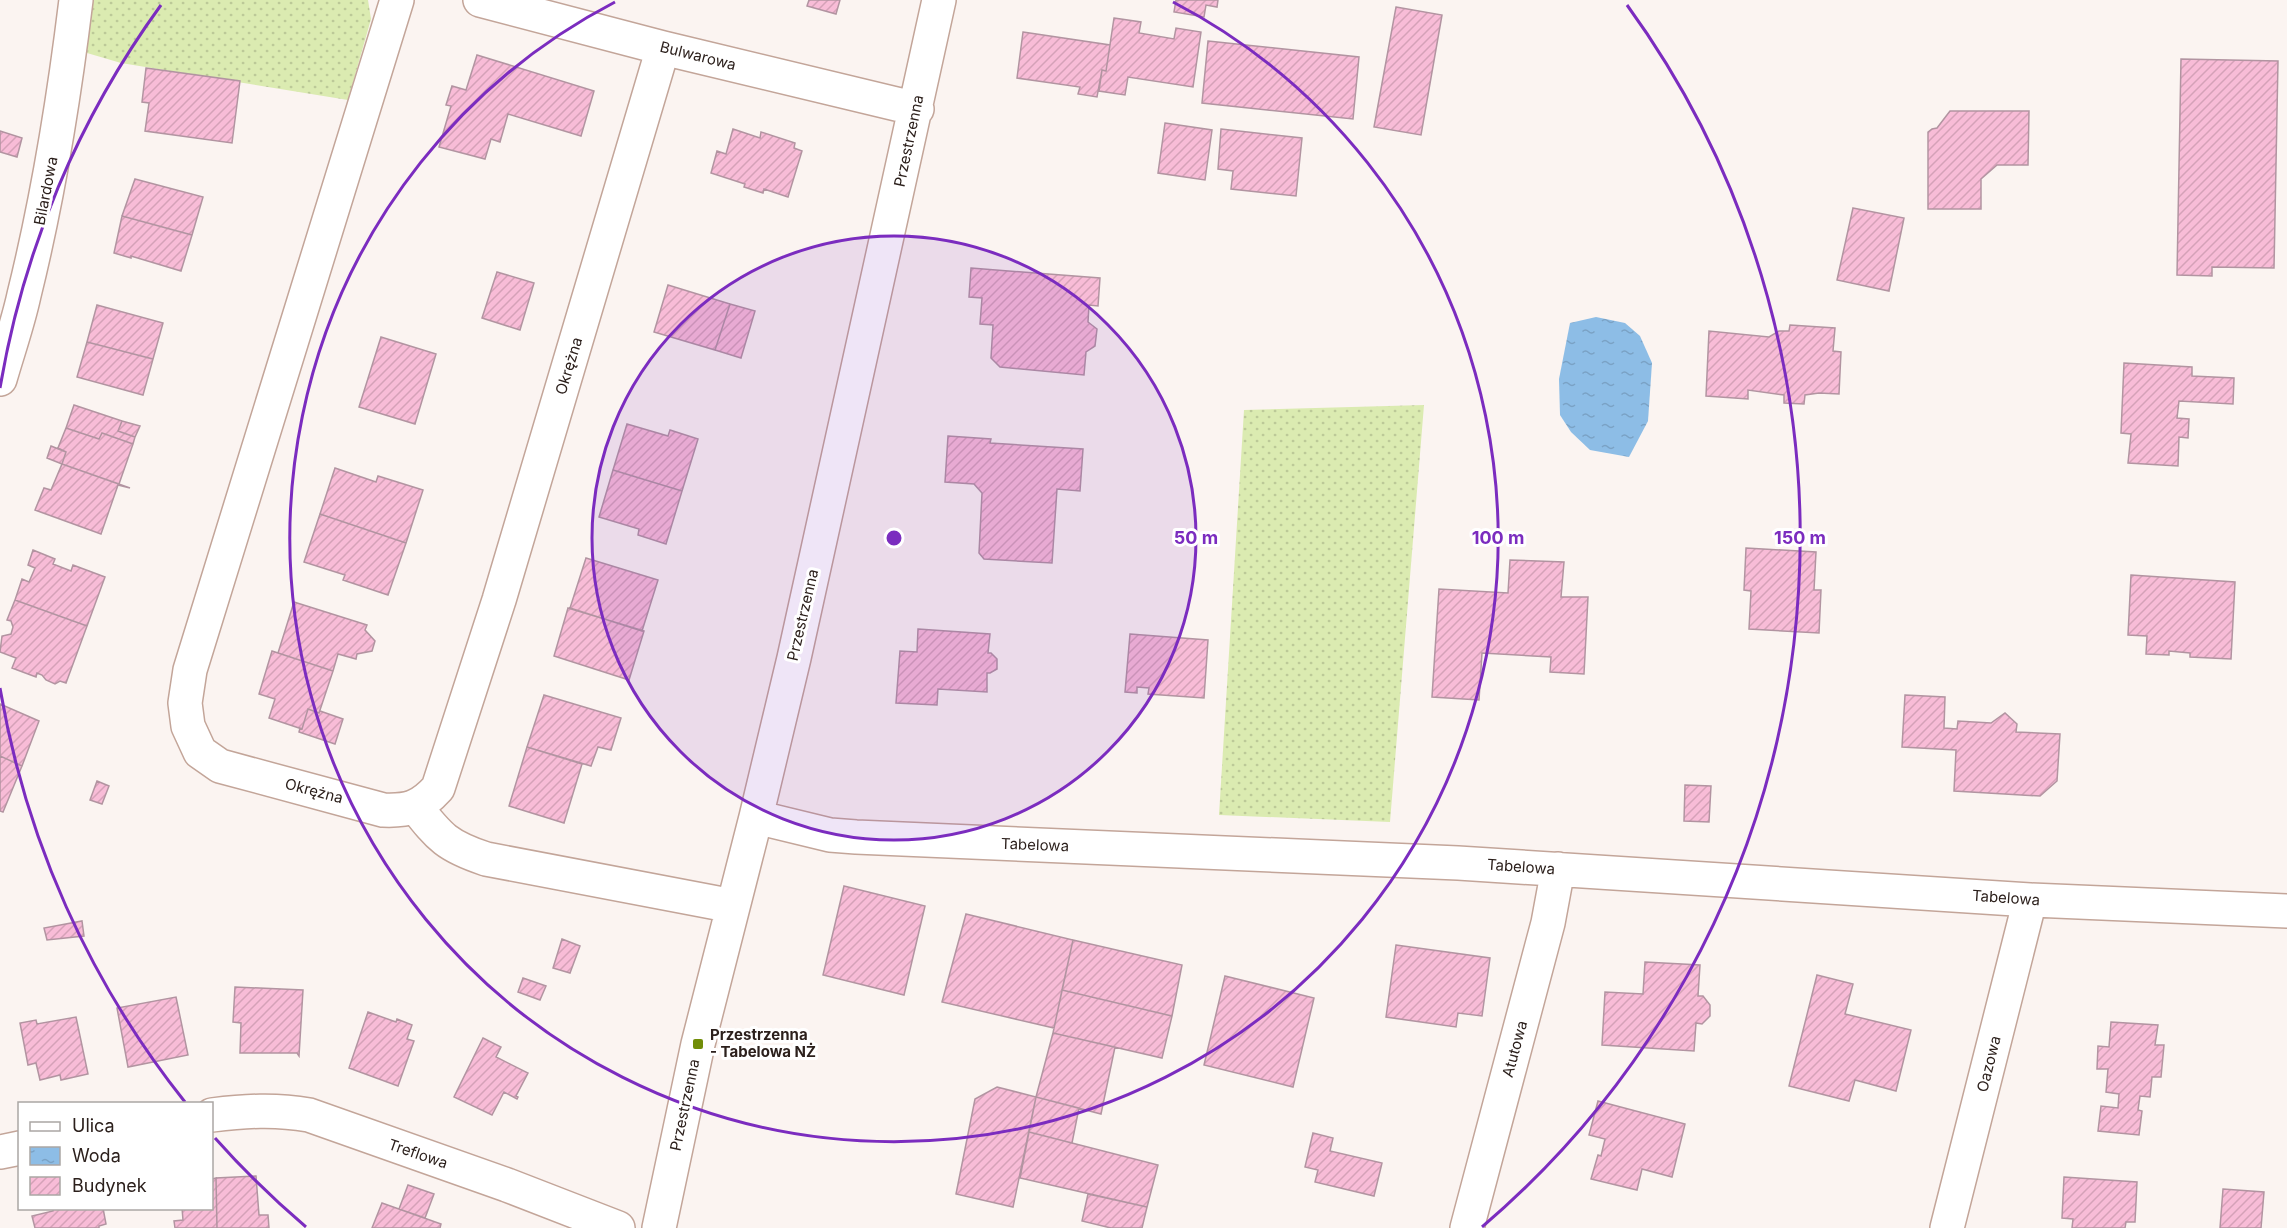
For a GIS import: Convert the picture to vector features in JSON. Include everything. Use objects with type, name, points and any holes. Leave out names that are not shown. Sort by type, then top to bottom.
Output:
[{"type":"street","name":"Bilardowa","points":[[0,379],[24,296],[50,171],[67,73],[76,0]]},
{"type":"street","name":"Okrężna","points":[[397,0],[190,670],[185,703],[188,726],[200,752],[220,766],[383,810],[405,811],[429,798],[438,788],[503,589],[663,48]]},
{"type":"street","name":"Bulwarowa","points":[[480,0],[663,48],[916,109]]},
{"type":"street","name":"Przestrzenna","points":[[659,1228],[698,1044],[756,817],[939,0]]},
{"type":"street","points":[[415,806],[437,834],[458,850],[486,859],[733,906]]},
{"type":"street","name":"Tabelowa","points":[[756,817],[830,835],[856,837],[1458,863],[2030,900],[2287,911]]},
{"type":"street","name":"Atutowa","points":[[1467,1228],[1548,923],[1558,869]]},
{"type":"street","name":"Oazowa","points":[[1947,1228],[2030,900]]},
{"type":"street","name":"Treflowa","points":[[213,1115],[253,1110],[282,1110],[309,1115],[507,1185],[618,1228]]},
{"type":"street","points":[[0,1152],[18,1148]]},
{"type":"green space","points":[[90,0],[368,0],[371,19],[348,100],[121,63],[87,53]]},
{"type":"green space","points":[[1424,405],[1390,822],[1219,815],[1244,410]]},
{"type":"water","points":[[1596,317],[1625,323],[1640,336],[1652,363],[1648,421],[1629,457],[1590,450],[1571,432],[1560,415],[1559,379],[1570,323]]},
{"type":"building","points":[[809,0],[840,0],[836,14],[807,6]]},
{"type":"building","points":[[1176,0],[1218,0],[1217,7],[1206,5],[1204,17],[1174,12]]},
{"type":"building","points":[[1396,7],[1442,15],[1421,135],[1374,127]]},
{"type":"building","points":[[1114,18],[1141,22],[1139,33],[1174,39],[1176,28],[1201,32],[1193,87],[1128,77],[1125,95],[1099,91],[1102,70],[1106,71]]},
{"type":"building","points":[[1023,32],[1110,45],[1106,71],[1102,70],[1097,97],[1078,94],[1080,87],[1017,78]]},
{"type":"building","points":[[1208,41],[1359,57],[1353,119],[1202,103]]},
{"type":"building","points":[[477,55],[594,91],[581,136],[508,114],[500,142],[491,139],[485,159],[439,147],[451,106],[446,105],[452,86],[466,90]]},
{"type":"building","points":[[2181,59],[2278,61],[2274,268],[2212,267],[2212,276],[2177,275]]},
{"type":"building","points":[[146,68],[240,81],[232,143],[145,131],[149,103],[142,102]]},
{"type":"building","points":[[1950,111],[2029,111],[2028,165],[1997,165],[1981,179],[1981,209],[1928,209],[1928,132],[1937,128]]},
{"type":"building","points":[[1165,123],[1212,130],[1205,180],[1158,173]]},
{"type":"building","points":[[733,129],[760,138],[761,132],[795,143],[794,148],[802,151],[788,197],[764,189],[763,193],[744,187],[745,184],[711,173],[717,151],[726,154]]},
{"type":"building","points":[[1221,129],[1302,138],[1296,196],[1231,189],[1233,171],[1218,169]]},
{"type":"building","points":[[0,131],[22,138],[17,157],[0,152]]},
{"type":"building","points":[[135,179],[203,197],[192,235],[122,216]]},
{"type":"building","points":[[1853,208],[1904,218],[1889,291],[1837,280]]},
{"type":"building","points":[[122,216],[192,235],[181,271],[114,253]]},
{"type":"building","points":[[971,268],[1100,278],[1098,306],[1089,305],[1088,322],[1097,329],[1095,346],[1086,352],[1084,375],[1000,367],[991,358],[993,325],[980,324],[982,298],[969,297]]},
{"type":"building","points":[[497,272],[534,283],[520,330],[482,318]]},
{"type":"building","points":[[668,285],[730,304],[715,350],[654,332]]},
{"type":"building","points":[[730,304],[755,311],[741,358],[715,350]]},
{"type":"building","points":[[97,305],[163,323],[153,359],[87,342]]},
{"type":"building","points":[[1790,325],[1835,328],[1833,351],[1841,352],[1839,394],[1805,395],[1804,404],[1784,403],[1784,395],[1748,390],[1748,399],[1706,396],[1709,331],[1769,337],[1779,331],[1789,331]]},
{"type":"building","points":[[381,337],[436,354],[415,424],[359,407]]},
{"type":"building","points":[[87,342],[153,359],[143,395],[77,377]]},
{"type":"building","points":[[2124,363],[2192,367],[2192,376],[2234,378],[2233,404],[2179,401],[2177,418],[2189,419],[2188,438],[2179,437],[2178,466],[2128,463],[2131,434],[2121,433]]},
{"type":"building","points":[[74,405],[122,421],[118,431],[135,437],[133,444],[102,433],[99,439],[66,428]]},
{"type":"building","points":[[122,421],[140,426],[135,437],[118,431]]},
{"type":"building","points":[[627,424],[668,436],[670,430],[698,439],[682,491],[613,470]]},
{"type":"building","points":[[66,428],[99,439],[102,433],[133,444],[119,484],[62,464],[66,452],[58,448]]},
{"type":"building","points":[[948,436],[991,439],[990,443],[1083,449],[1080,491],[1057,489],[1052,563],[984,559],[979,553],[982,493],[974,484],[945,482]]},
{"type":"building","points":[[51,446],[66,452],[62,464],[47,458]]},
{"type":"building","points":[[62,464],[130,488],[118,485],[101,534],[35,510],[44,488],[51,490]]},
{"type":"building","points":[[335,468],[376,482],[378,476],[423,490],[406,543],[320,514]]},
{"type":"building","points":[[613,470],[682,491],[666,544],[638,535],[639,529],[599,517]]},
{"type":"building","points":[[320,514],[406,543],[388,595],[343,580],[345,575],[304,562]]},
{"type":"building","points":[[1746,548],[1816,552],[1814,590],[1821,590],[1819,633],[1749,629],[1751,591],[1744,590]]},
{"type":"building","points":[[33,550],[55,559],[53,564],[71,571],[73,565],[105,577],[87,626],[15,600],[22,579],[29,582],[35,568],[28,565]]},
{"type":"building","points":[[586,558],[658,580],[642,631],[570,608]]},
{"type":"building","points":[[1510,560],[1564,562],[1561,597],[1588,597],[1584,674],[1550,672],[1551,657],[1482,653],[1479,700],[1432,697],[1439,589],[1508,593]]},
{"type":"building","points":[[2131,575],[2235,582],[2231,659],[2190,657],[2190,653],[2169,651],[2169,655],[2146,654],[2147,636],[2128,635]]},
{"type":"building","points":[[15,600],[87,626],[66,683],[60,681],[55,684],[37,673],[36,677],[12,668],[16,658],[0,652],[2,636],[11,634],[13,627],[11,621],[7,620]]},
{"type":"building","points":[[294,602],[367,625],[365,630],[375,641],[372,651],[357,654],[356,659],[338,654],[333,671],[278,653]]},
{"type":"building","points":[[568,608],[644,631],[629,680],[554,656]]},
{"type":"building","points":[[918,629],[990,634],[988,653],[997,659],[997,669],[987,673],[987,692],[938,689],[937,705],[896,703],[900,651],[917,652]]},
{"type":"building","points":[[1130,634],[1208,640],[1204,698],[1148,694],[1149,688],[1137,687],[1137,693],[1125,692]]},
{"type":"building","points":[[272,651],[333,671],[319,713],[308,709],[302,729],[269,718],[275,699],[259,694]]},
{"type":"building","points":[[544,695],[621,718],[611,750],[598,747],[591,766],[527,747]]},
{"type":"building","points":[[1905,695],[1945,697],[1944,728],[1957,729],[1958,721],[1991,723],[2005,713],[2017,724],[2016,732],[2060,734],[2057,781],[2040,796],[1954,791],[1956,750],[1902,747]]},
{"type":"building","points":[[0,704],[39,721],[22,766],[0,756]]},
{"type":"building","points":[[308,709],[343,719],[335,744],[299,732]]},
{"type":"building","points":[[527,747],[582,764],[564,823],[509,806]]},
{"type":"building","points":[[0,756],[22,766],[3,812],[0,811]]},
{"type":"building","points":[[97,781],[109,786],[102,804],[90,800]]},
{"type":"building","points":[[1685,785],[1711,786],[1709,822],[1684,821]]},
{"type":"building","points":[[844,886],[925,906],[904,995],[823,975]]},
{"type":"building","points":[[966,914],[1073,940],[1054,1028],[942,1002]]},
{"type":"building","points":[[82,921],[84,936],[47,940],[44,928]]},
{"type":"building","points":[[562,939],[580,946],[570,973],[553,968]]},
{"type":"building","points":[[1073,940],[1182,965],[1172,1016],[1062,990]]},
{"type":"building","points":[[1396,945],[1490,958],[1482,1016],[1458,1013],[1456,1027],[1386,1017]]},
{"type":"building","points":[[1645,962],[1700,965],[1698,996],[1703,996],[1710,1005],[1710,1016],[1702,1024],[1696,1023],[1694,1051],[1602,1045],[1605,992],[1643,994]]},
{"type":"building","points":[[1817,975],[1853,984],[1845,1014],[1911,1030],[1896,1091],[1855,1080],[1849,1101],[1789,1086]]},
{"type":"building","points":[[1225,976],[1314,998],[1293,1087],[1204,1065]]},
{"type":"building","points":[[523,978],[546,986],[540,1000],[518,992]]},
{"type":"building","points":[[235,987],[303,990],[299,1056],[297,1053],[240,1053],[241,1023],[233,1022]]},
{"type":"building","points":[[1062,990],[1172,1016],[1162,1058],[1053,1033]]},
{"type":"building","points":[[176,997],[188,1055],[128,1067],[117,1008]]},
{"type":"building","points":[[368,1012],[412,1025],[407,1039],[414,1041],[398,1086],[349,1068]]},
{"type":"building","points":[[76,1017],[88,1074],[61,1080],[60,1075],[40,1080],[36,1063],[28,1065],[20,1023],[36,1020],[37,1024]]},
{"type":"building","points":[[2111,1022],[2158,1025],[2155,1045],[2164,1045],[2161,1077],[2152,1077],[2150,1097],[2140,1096],[2138,1110],[2142,1111],[2139,1135],[2098,1131],[2101,1106],[2118,1108],[2119,1094],[2106,1092],[2108,1069],[2097,1069],[2098,1046],[2109,1047]]},
{"type":"building","points":[[1053,1033],[1115,1047],[1101,1114],[1036,1097]]},
{"type":"building","points":[[483,1038],[501,1047],[496,1057],[528,1073],[516,1096],[517,1099],[504,1092],[492,1115],[454,1097]]},
{"type":"building","points":[[997,1087],[1036,1097],[1013,1207],[956,1194],[975,1099]]},
{"type":"building","points":[[1036,1097],[1079,1108],[1072,1143],[1029,1132]]},
{"type":"building","points":[[1598,1101],[1685,1124],[1672,1177],[1642,1169],[1637,1190],[1591,1179],[1598,1155],[1601,1156],[1605,1139],[1589,1135]]},
{"type":"building","points":[[1029,1132],[1158,1165],[1147,1207],[1020,1178]]},
{"type":"building","points":[[1313,1133],[1333,1138],[1330,1151],[1382,1163],[1374,1196],[1315,1182],[1318,1170],[1305,1167]]},
{"type":"building","points":[[256,1176],[259,1215],[268,1215],[269,1228],[217,1228],[216,1178]]},
{"type":"building","points":[[2064,1177],[2137,1182],[2135,1222],[2126,1222],[2125,1228],[2072,1228],[2073,1219],[2062,1218]]},
{"type":"building","points":[[216,1178],[217,1228],[175,1228],[174,1221],[183,1220],[182,1210],[213,1210],[213,1179]]},
{"type":"building","points":[[408,1185],[434,1194],[425,1218],[399,1209]]},
{"type":"building","points":[[2223,1189],[2264,1192],[2261,1228],[2220,1228]]},
{"type":"building","points":[[1088,1194],[1147,1207],[1142,1228],[1111,1228],[1082,1221]]},
{"type":"building","points":[[382,1203],[441,1224],[440,1228],[372,1228]]},
{"type":"building","points":[[103,1210],[106,1224],[99,1228],[35,1228],[32,1216],[53,1211]]},
{"type":"place","name":"Przestrzenna - Tabelowa NŻ","points":[[698,1044]]}]
